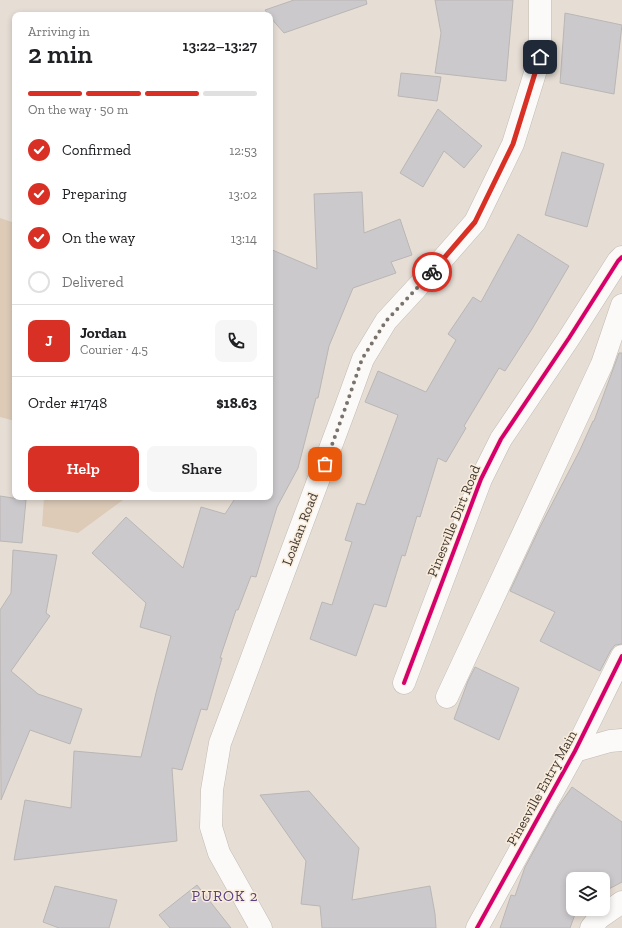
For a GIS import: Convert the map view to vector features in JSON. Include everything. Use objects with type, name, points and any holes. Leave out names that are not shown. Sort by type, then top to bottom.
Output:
[{"type":"street","name":"Loakan Road","points":[[260,928],[219,853],[211,827],[212,790],[220,743],[346,406],[362,359],[386,321],[475,222],[513,144],[540,57],[540,0]]},
{"type":"street","name":"Pinesville Dirt Road","points":[[404,683],[480,479],[501,439],[622,257]]},
{"type":"street","points":[[447,697],[602,364],[622,305]]},
{"type":"street","name":"Pinesville Entry Main","points":[[477,928],[575,751],[622,656]]},
{"type":"street","points":[[575,751],[610,741],[622,740]]},
{"type":"street","points":[[591,928],[600,918],[622,902]]},
{"type":"shaded area","points":[[0,218],[12,222],[12,420],[0,417]]},
{"type":"shaded area","points":[[44,500],[123,500],[78,533],[42,526]]},
{"type":"building","points":[[294,0],[366,0],[367,4],[284,33],[273,20],[273,12],[267,12],[265,10]]},
{"type":"building","points":[[435,0],[513,0],[506,81],[435,73],[441,33]]},
{"type":"building","points":[[565,13],[622,25],[614,94],[560,83]]},
{"type":"building","points":[[401,73],[441,77],[437,101],[398,96]]},
{"type":"building","points":[[438,109],[482,146],[464,168],[444,151],[423,187],[400,173]]},
{"type":"building","points":[[562,152],[604,164],[587,227],[545,215]]},
{"type":"building","points":[[362,192],[364,233],[400,219],[412,255],[391,262],[396,273],[353,288],[329,346],[318,398],[316,398],[298,468],[277,507],[256,577],[251,576],[238,610],[236,610],[220,658],[222,658],[207,710],[201,709],[182,770],[172,768],[177,841],[14,860],[25,800],[71,808],[74,751],[141,757],[171,636],[140,627],[146,603],[92,553],[126,517],[183,568],[201,507],[225,514],[234,500],[273,500],[273,250],[317,269],[314,194]]},
{"type":"building","points":[[518,234],[569,266],[505,371],[499,368],[464,426],[466,428],[446,462],[438,458],[420,517],[417,516],[405,556],[402,555],[386,607],[374,604],[356,656],[310,639],[322,602],[332,605],[352,542],[345,540],[357,503],[365,505],[398,415],[365,402],[378,371],[426,392],[456,340],[448,334],[473,297],[481,302]]},
{"type":"building","points":[[619,353],[622,353],[622,644],[615,645],[600,671],[540,641],[555,612],[510,591],[540,527],[594,421]]},
{"type":"building","points":[[0,496],[12,498],[12,500],[26,500],[22,543],[0,541]]},
{"type":"building","points":[[13,550],[57,555],[46,613],[50,616],[11,671],[38,694],[82,709],[70,744],[30,730],[1,800],[0,610],[11,593]]},
{"type":"building","points":[[475,667],[519,688],[499,740],[454,719],[468,681]]},
{"type":"building","points":[[572,787],[622,822],[622,882],[610,888],[610,872],[566,872],[566,916],[574,916],[570,928],[500,928],[511,895],[515,896],[525,867],[558,807]]},
{"type":"building","points":[[309,791],[359,848],[352,900],[430,886],[436,928],[322,928],[320,906],[301,904],[306,861],[260,795]]},
{"type":"building","points":[[197,885],[231,928],[170,928],[159,915]]},
{"type":"building","points":[[55,886],[117,900],[109,928],[59,928],[43,922]]},
{"type":"cycle path","points":[[404,683],[481,479],[501,439],[622,257]]},
{"type":"cycle path","points":[[477,928],[575,751],[622,656]]},
{"type":"way so far","points":[[325,464],[362,359],[386,321],[432,272]]},
{"type":"district","name":"PUROK 2","points":[[225,896]]},
{"type":"route","points":[[432,272],[475,222],[513,144],[540,57]]}]
